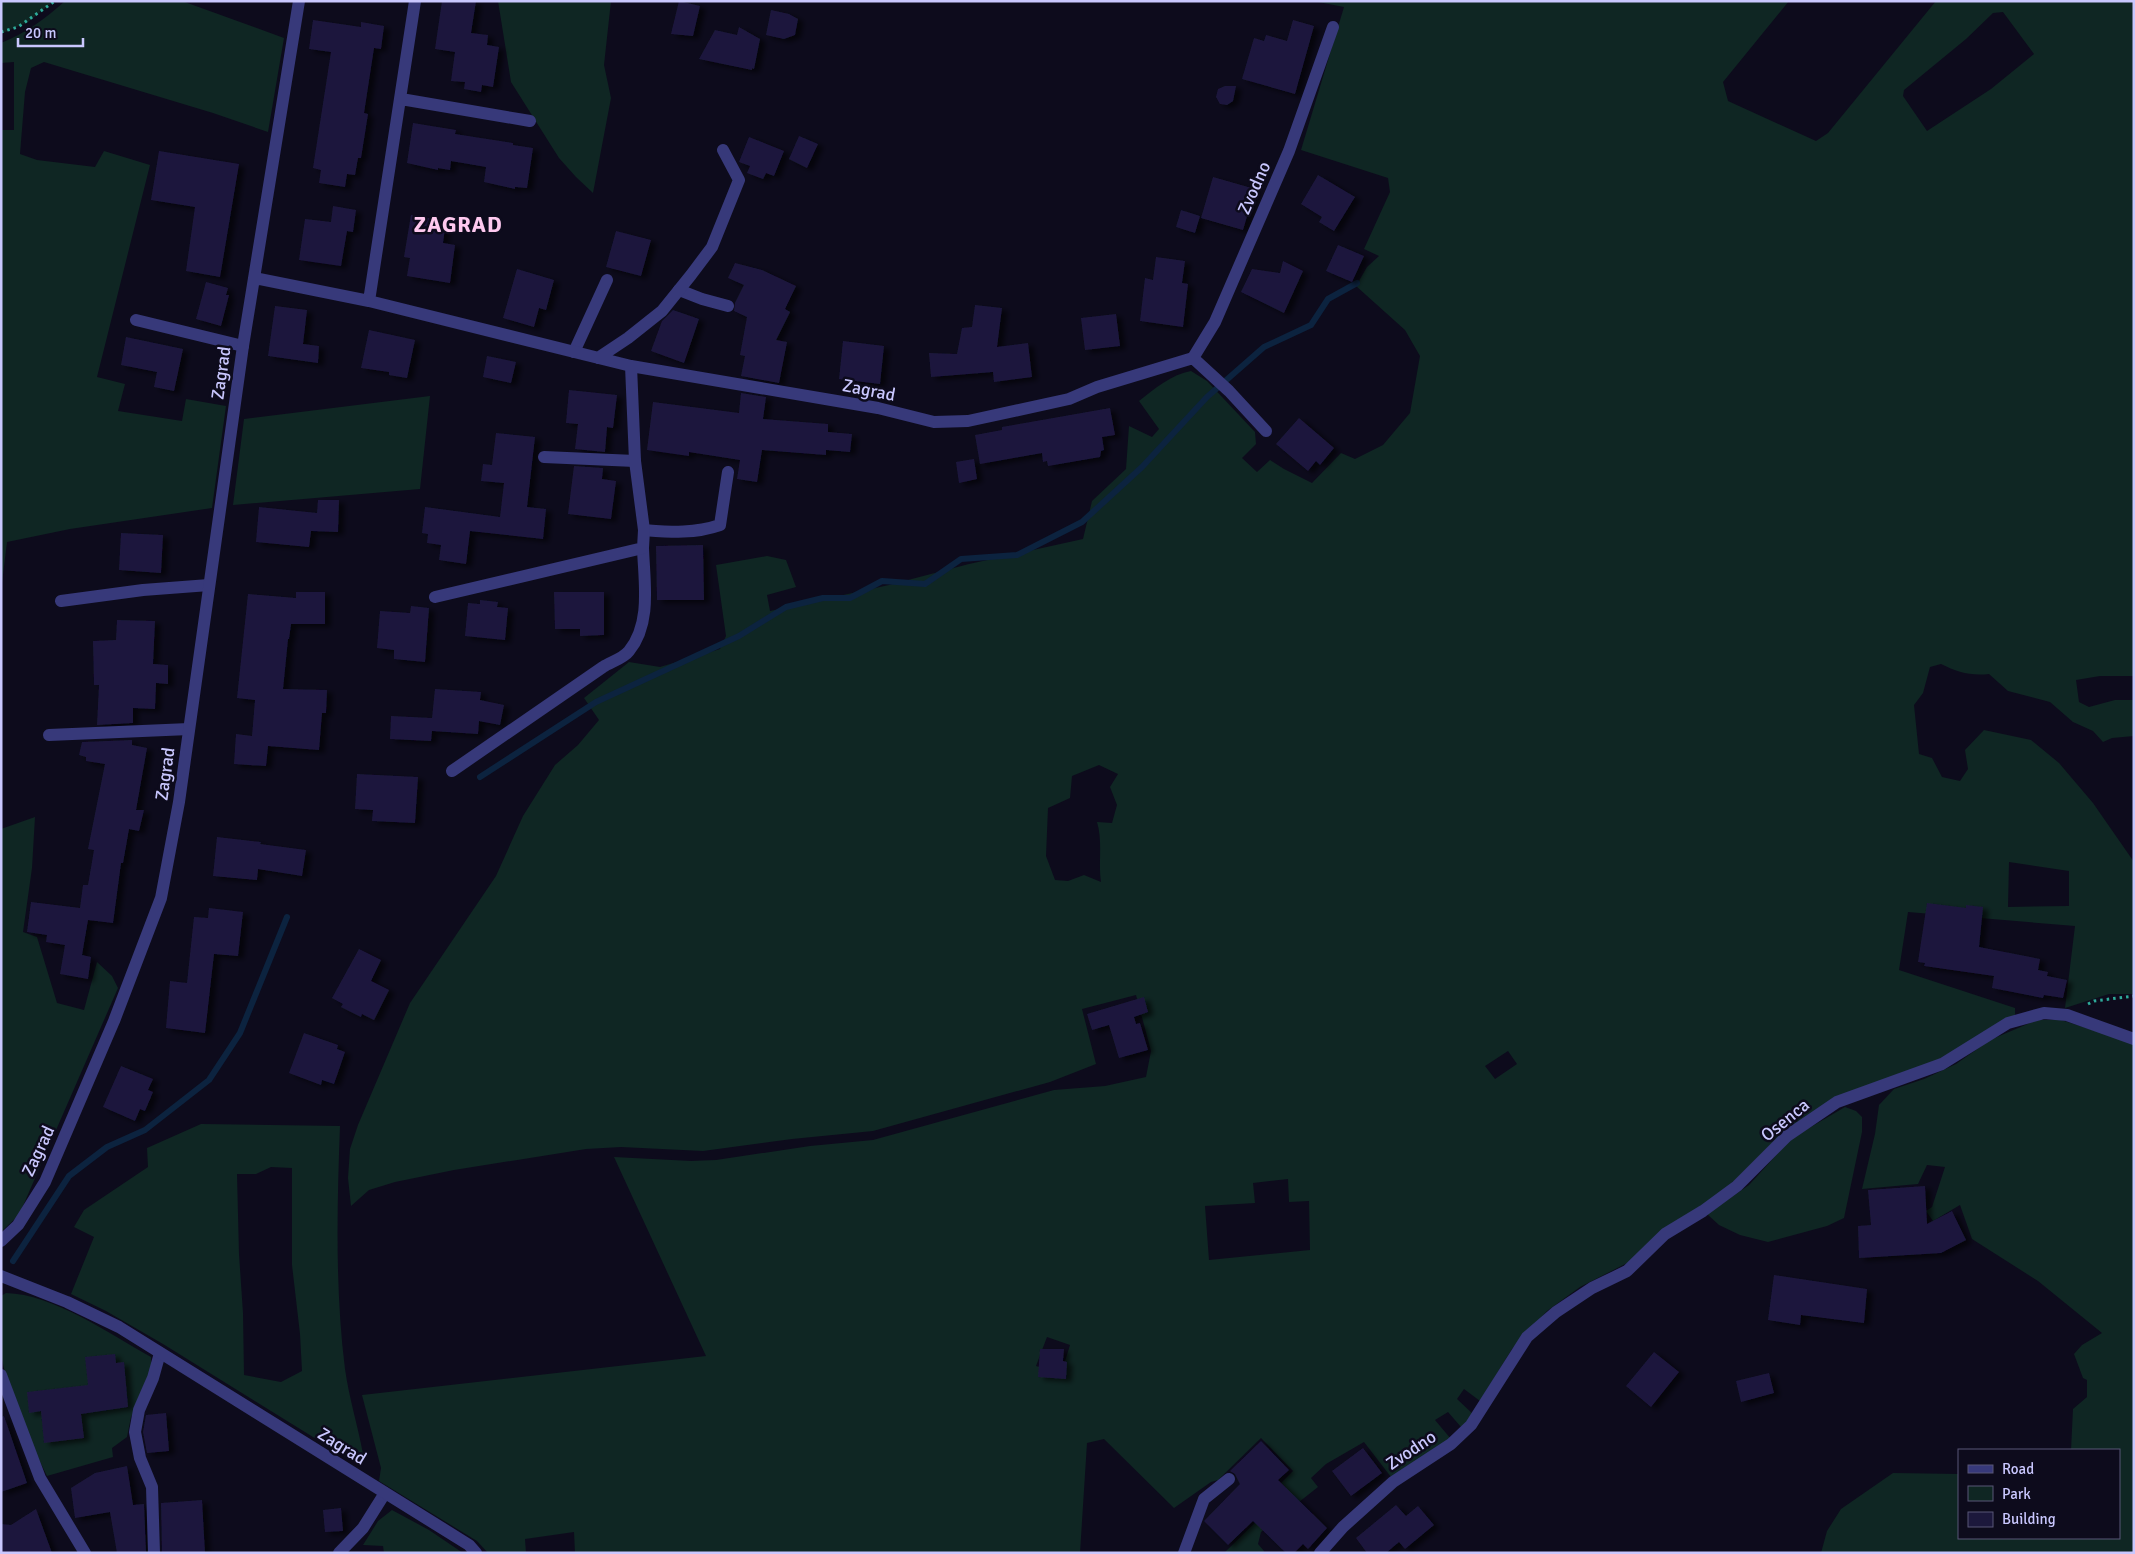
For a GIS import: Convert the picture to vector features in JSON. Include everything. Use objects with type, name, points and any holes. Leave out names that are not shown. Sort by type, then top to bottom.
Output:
[{"type":"street","name":"Zagrad","points":[[1,1241],[18,1225],[45,1182],[114,1021],[161,898],[179,802],[243,346],[299,1]]},
{"type":"street","points":[[369,301],[415,1]]},
{"type":"street","name":"Zvodno","points":[[1194,358],[1215,322],[1289,151],[1333,27]]},
{"type":"street","points":[[401,99],[530,121]]},
{"type":"street","points":[[598,358],[628,338],[662,311],[712,247],[739,180],[723,150]]},
{"type":"street","name":"Zagrad","points":[[254,278],[369,301],[631,366],[878,408],[934,422],[968,421],[1069,399],[1097,387],[1194,358]]},
{"type":"street","points":[[574,352],[606,280]]},
{"type":"street","points":[[679,290],[728,306]]},
{"type":"street","points":[[136,320],[243,346]]},
{"type":"street","points":[[1194,358],[1215,377],[1266,431]]},
{"type":"street","points":[[452,771],[595,672],[629,652],[638,636],[644,617],[644,530],[635,461],[631,366]]},
{"type":"street","points":[[544,457],[635,461]]},
{"type":"street","points":[[644,530],[686,533],[720,525],[728,472]]},
{"type":"street","points":[[435,597],[643,548]]},
{"type":"street","points":[[61,601],[143,590],[209,585]]},
{"type":"street","points":[[49,735],[189,729]]},
{"type":"street","name":"Osenca","points":[[1508,1365],[1527,1337],[1556,1312],[1592,1288],[1627,1271],[1665,1234],[1703,1211],[1737,1186],[1787,1136],[1837,1102],[1942,1064],[2008,1023],[2044,1013],[2067,1015],[2134,1039]]},
{"type":"street","name":"Zagrad","points":[[1,1276],[67,1302],[119,1327],[469,1546],[476,1553]]},
{"type":"street","points":[[154,1553],[152,1487],[140,1458],[135,1432],[139,1410],[153,1378],[160,1353]]},
{"type":"street","name":"Zvodno","points":[[1320,1553],[1343,1527],[1393,1482],[1451,1444],[1471,1425],[1508,1365]]},
{"type":"street","points":[[1,1375],[40,1478],[85,1553]]},
{"type":"street","points":[[1184,1553],[1204,1499],[1229,1479]]},
{"type":"street","points":[[339,1553],[363,1528],[385,1493]]},
{"type":"path","points":[[1,32],[18,27],[55,1]]},
{"type":"path","points":[[2067,1015],[2094,1001],[2134,996]]},
{"type":"green space","points":[[1,1],[54,1],[28,22],[1,34]]},
{"type":"green space","points":[[65,1],[182,1],[284,38],[268,132],[213,113],[44,62],[31,68],[25,92],[20,154],[37,160],[95,167],[104,151],[150,165],[97,377],[125,384],[118,411],[182,421],[186,399],[226,406],[212,508],[70,529],[7,542],[1,591],[1,130],[14,130],[14,62],[1,63],[1,43],[35,25]]},
{"type":"green space","points":[[498,1],[611,1],[604,65],[611,98],[593,193],[559,158],[511,82]]},
{"type":"green space","points":[[1313,1],[1789,1],[1723,82],[1728,101],[1816,141],[1828,133],[1936,1],[2134,1],[2134,676],[2100,676],[2076,680],[2079,702],[2089,707],[2115,700],[2134,700],[2134,736],[2112,738],[2103,742],[2093,731],[2073,722],[2050,702],[2008,691],[1989,674],[1964,673],[1941,664],[1930,667],[1923,693],[1914,705],[1919,754],[1932,758],[1942,777],[1960,781],[1968,769],[1965,750],[1984,730],[2031,740],[2059,763],[2093,803],[2134,862],[2134,994],[2109,994],[2065,1008],[2075,926],[1908,912],[1899,970],[2015,1008],[2015,1016],[1927,1066],[1861,1090],[1742,1175],[1631,1261],[1580,1287],[1547,1311],[1512,1349],[1480,1401],[1464,1389],[1457,1399],[1474,1415],[1461,1427],[1448,1412],[1435,1420],[1451,1439],[1391,1477],[1364,1442],[1326,1464],[1311,1478],[1318,1487],[1261,1532],[1258,1544],[1264,1551],[1263,1553],[1224,1553],[1267,1511],[1261,1503],[1293,1471],[1261,1438],[1218,1480],[1211,1482],[1174,1508],[1104,1439],[1087,1443],[1080,1553],[575,1553],[574,1532],[525,1539],[526,1553],[488,1553],[477,1541],[379,1481],[381,1468],[362,1395],[706,1356],[614,1157],[691,1161],[716,1160],[810,1146],[873,1140],[1054,1090],[1105,1086],[1146,1077],[1151,1051],[1136,995],[1082,1009],[1096,1064],[1050,1082],[873,1131],[792,1139],[703,1151],[621,1147],[586,1149],[454,1170],[395,1182],[369,1190],[351,1206],[348,1178],[350,1149],[358,1125],[410,1003],[496,876],[523,816],[555,765],[578,745],[599,720],[584,698],[629,662],[660,667],[720,649],[726,636],[716,565],[767,556],[786,560],[796,587],[767,595],[770,611],[1083,539],[1092,501],[1126,469],[1129,426],[1152,437],[1159,429],[1139,401],[1170,379],[1191,371],[1207,381],[1255,432],[1256,444],[1242,458],[1257,472],[1270,460],[1312,483],[1341,453],[1355,459],[1383,445],[1410,413],[1420,356],[1405,330],[1356,286],[1367,267],[1379,256],[1364,249],[1390,192],[1388,178],[1301,150],[1344,7]],"holes":[[[2003,12],[2034,54],[1991,89],[1927,131],[1903,96],[1904,90],[1966,39],[1993,13]],[[1099,765],[1118,774],[1110,787],[1117,805],[1112,823],[1097,822],[1100,837],[1101,882],[1084,875],[1068,881],[1055,880],[1046,856],[1048,808],[1070,798],[1072,776]],[[2009,862],[2069,871],[2069,906],[2008,907]],[[1508,1051],[1517,1064],[1495,1079],[1485,1066]],[[1288,1179],[1289,1202],[1309,1201],[1310,1250],[1209,1260],[1205,1206],[1255,1203],[1253,1183]],[[1047,1337],[1070,1345],[1061,1374],[1036,1366]]]},
{"type":"green space","points":[[430,396],[420,489],[233,505],[244,419]]},
{"type":"green space","points":[[35,817],[32,868],[23,932],[37,937],[57,1003],[84,1010],[97,962],[112,976],[118,988],[19,1215],[1,1232],[1,829]]},
{"type":"green space","points":[[2037,1020],[2061,1020],[2134,1043],[2134,1553],[1821,1553],[1827,1531],[1841,1509],[1893,1473],[1958,1474],[1958,1539],[2120,1539],[2120,1449],[2071,1449],[2073,1409],[2087,1397],[2087,1380],[2083,1378],[2074,1354],[2082,1345],[2102,1333],[2038,1281],[1972,1239],[1960,1205],[1933,1221],[1926,1211],[1932,1207],[1945,1167],[1927,1165],[1918,1184],[1862,1189],[1875,1134],[1879,1105],[1894,1089],[1924,1079],[1956,1064],[1990,1040]]},
{"type":"green space","points":[[1845,1107],[1856,1111],[1862,1117],[1862,1132],[1844,1218],[1827,1226],[1768,1242],[1740,1235],[1719,1225],[1707,1214],[1749,1185],[1792,1138]]},
{"type":"green space","points":[[201,1124],[340,1126],[338,1278],[345,1369],[363,1454],[355,1463],[163,1344],[106,1311],[71,1294],[94,1237],[74,1227],[84,1210],[148,1167],[147,1148]],"holes":[[[271,1167],[292,1168],[292,1265],[302,1371],[281,1382],[244,1375],[237,1174],[256,1174]]]},
{"type":"green space","points":[[6,1293],[43,1300],[62,1308],[151,1357],[151,1372],[147,1389],[131,1417],[127,1437],[112,1448],[113,1457],[47,1476],[20,1416],[4,1368],[1,1353],[1,1296]]},
{"type":"green space","points":[[392,1510],[429,1530],[463,1553],[384,1553],[383,1546],[363,1545],[378,1521]]},
{"type":"building","points":[[442,1],[476,1],[471,33],[488,35],[487,45],[499,47],[493,87],[482,85],[481,92],[464,89],[465,82],[451,81],[455,52],[435,49]]},
{"type":"building","points":[[679,1],[700,6],[693,36],[671,34]]},
{"type":"building","points":[[771,10],[789,14],[798,19],[795,35],[784,39],[766,35]]},
{"type":"building","points":[[313,20],[361,27],[361,22],[384,26],[381,49],[374,48],[364,113],[368,114],[361,158],[358,158],[355,175],[347,174],[345,187],[319,183],[321,170],[313,168],[331,52],[309,49]]},
{"type":"building","points":[[1293,20],[1314,26],[1295,94],[1242,79],[1254,38],[1264,41],[1266,35],[1287,41]]},
{"type":"building","points":[[739,27],[760,39],[754,69],[699,59],[715,30],[737,35]]},
{"type":"building","points":[[1225,86],[1236,86],[1233,101],[1227,105],[1220,104],[1216,97],[1218,89]]},
{"type":"building","points":[[413,123],[456,130],[455,134],[533,148],[527,188],[515,187],[515,189],[484,182],[486,167],[451,161],[450,170],[438,168],[438,170],[407,163]]},
{"type":"building","points":[[799,136],[818,144],[807,168],[789,159]]},
{"type":"building","points":[[749,137],[784,151],[774,176],[766,173],[763,179],[747,173],[750,166],[739,162]]},
{"type":"building","points":[[159,151],[239,164],[220,277],[186,271],[195,207],[151,200]]},
{"type":"building","points":[[1318,175],[1355,197],[1334,231],[1319,222],[1322,217],[1301,204]]},
{"type":"building","points":[[1213,177],[1255,189],[1243,230],[1201,218]]},
{"type":"building","points":[[333,206],[356,210],[353,232],[347,231],[341,266],[299,260],[305,219],[331,222]]},
{"type":"building","points":[[1181,210],[1200,216],[1195,233],[1176,227]]},
{"type":"building","points":[[411,215],[446,221],[443,243],[455,245],[450,283],[407,276],[410,258],[404,257]]},
{"type":"building","points":[[616,231],[651,240],[641,276],[606,267]]},
{"type":"building","points":[[1338,245],[1364,256],[1352,282],[1326,271]]},
{"type":"building","points":[[1156,257],[1185,261],[1182,283],[1188,284],[1183,327],[1140,321],[1145,278],[1153,280]]},
{"type":"building","points":[[1283,261],[1303,271],[1284,313],[1241,292],[1252,269],[1280,273]]},
{"type":"building","points":[[735,263],[762,270],[796,286],[785,309],[790,312],[776,340],[787,342],[779,383],[741,376],[745,356],[740,355],[747,317],[734,311],[735,303],[744,285],[728,278]]},
{"type":"building","points":[[517,269],[554,280],[546,310],[539,308],[534,327],[503,318]]},
{"type":"building","points":[[206,282],[228,288],[226,295],[229,295],[221,326],[196,319]]},
{"type":"building","points":[[975,305],[1002,308],[997,347],[1028,343],[1032,377],[994,382],[993,372],[931,377],[929,353],[957,354],[962,328],[972,327]]},
{"type":"building","points":[[275,306],[307,310],[303,344],[319,346],[318,363],[268,356]]},
{"type":"building","points":[[673,310],[699,319],[684,363],[651,351],[662,321]]},
{"type":"building","points":[[1116,314],[1120,346],[1085,350],[1081,318]]},
{"type":"building","points":[[369,330],[415,340],[407,378],[389,375],[389,372],[361,368]]},
{"type":"building","points":[[126,337],[183,349],[174,391],[154,387],[157,372],[121,365]]},
{"type":"building","points":[[843,341],[884,346],[880,384],[839,379]]},
{"type":"building","points":[[487,356],[516,362],[511,383],[483,377]]},
{"type":"building","points":[[569,390],[617,395],[613,428],[607,427],[605,452],[575,449],[578,424],[566,423]]},
{"type":"building","points":[[741,393],[766,397],[763,419],[828,424],[828,432],[852,434],[850,452],[826,450],[826,455],[762,450],[757,482],[737,479],[740,460],[689,452],[689,456],[647,450],[653,402],[739,413]]},
{"type":"building","points":[[1110,408],[1115,435],[1102,437],[1104,450],[1101,451],[1100,457],[1048,466],[1047,461],[1043,462],[1042,453],[980,464],[975,435],[1002,430],[1002,427]]},
{"type":"building","points":[[1299,418],[1334,448],[1320,465],[1316,461],[1308,471],[1276,444]]},
{"type":"building","points":[[496,433],[535,437],[527,507],[546,509],[543,539],[470,531],[466,564],[439,560],[441,545],[427,543],[428,534],[422,533],[425,507],[500,517],[504,483],[481,481],[483,464],[492,465]]},
{"type":"building","points":[[974,459],[977,479],[959,483],[956,462]]},
{"type":"building","points":[[574,466],[603,468],[602,479],[616,481],[611,519],[568,514]]},
{"type":"building","points":[[318,500],[339,500],[338,532],[311,531],[309,547],[256,542],[259,507],[317,513]]},
{"type":"building","points":[[121,533],[163,535],[161,573],[119,570]]},
{"type":"building","points":[[703,545],[704,600],[657,600],[656,546]]},
{"type":"building","points":[[296,592],[325,592],[325,624],[291,624],[283,689],[327,690],[326,713],[322,713],[319,750],[268,746],[266,766],[234,764],[236,734],[252,736],[255,700],[237,698],[248,594],[296,598]]},
{"type":"building","points":[[554,592],[604,592],[604,635],[580,636],[580,629],[555,629]]},
{"type":"building","points":[[480,600],[498,602],[497,607],[508,608],[505,640],[465,636],[468,603],[480,604]]},
{"type":"building","points":[[411,606],[429,608],[425,662],[394,659],[394,650],[377,648],[380,611],[410,613]]},
{"type":"building","points":[[117,620],[155,621],[153,664],[168,665],[168,684],[156,683],[155,709],[133,708],[133,723],[97,725],[99,685],[94,685],[93,641],[116,640]]},
{"type":"building","points":[[435,689],[481,692],[480,700],[504,705],[500,725],[479,721],[478,734],[432,731],[431,741],[390,739],[391,716],[432,718]]},
{"type":"building","points":[[132,740],[132,745],[147,748],[136,810],[144,810],[139,831],[129,829],[123,863],[121,863],[113,923],[88,920],[82,955],[91,957],[88,979],[60,974],[65,945],[46,942],[47,935],[27,932],[31,902],[80,908],[83,885],[88,885],[94,850],[88,849],[105,764],[86,761],[86,757],[79,755],[82,742]]},
{"type":"building","points":[[357,774],[418,777],[415,823],[372,821],[373,810],[355,809]]},
{"type":"building","points":[[217,837],[306,850],[302,876],[258,869],[257,880],[213,876]]},
{"type":"building","points":[[1927,903],[1966,908],[1966,905],[1983,907],[1979,947],[2040,959],[2038,970],[2048,972],[2047,976],[2067,980],[2063,998],[2044,995],[2043,998],[1992,988],[1994,976],[1924,966],[1925,963],[1918,962]]},
{"type":"building","points":[[209,908],[243,912],[238,956],[214,954],[205,1033],[166,1028],[170,981],[187,983],[194,917],[208,918]]},
{"type":"building","points":[[359,949],[381,960],[371,981],[389,990],[374,1020],[362,1014],[361,1017],[341,1007],[343,1004],[332,998]]},
{"type":"building","points":[[1144,997],[1148,1012],[1134,1017],[1136,1024],[1140,1023],[1148,1050],[1119,1058],[1109,1025],[1092,1030],[1087,1014]]},
{"type":"building","points":[[304,1033],[338,1045],[337,1049],[345,1052],[334,1084],[322,1080],[321,1085],[289,1073]]},
{"type":"building","points":[[121,1066],[153,1079],[148,1090],[153,1092],[145,1111],[140,1109],[135,1121],[103,1107]]},
{"type":"building","points":[[1925,1186],[1927,1224],[1952,1211],[1966,1240],[1941,1253],[1859,1258],[1858,1226],[1871,1225],[1868,1190]]},
{"type":"building","points":[[1774,1275],[1867,1289],[1864,1323],[1801,1315],[1800,1325],[1768,1320]]},
{"type":"building","points":[[1040,1349],[1064,1349],[1063,1361],[1067,1362],[1066,1379],[1038,1377]]},
{"type":"building","points":[[1654,1352],[1679,1372],[1651,1407],[1626,1386]]},
{"type":"building","points":[[115,1354],[116,1363],[124,1362],[128,1407],[81,1414],[84,1438],[44,1443],[41,1411],[29,1413],[27,1392],[88,1385],[85,1357]]},
{"type":"building","points":[[1769,1373],[1774,1393],[1741,1402],[1736,1381]]},
{"type":"building","points":[[166,1413],[169,1451],[147,1453],[143,1432],[146,1415]]},
{"type":"building","points":[[4,1416],[27,1483],[1,1492],[1,1417]]},
{"type":"building","points":[[1261,1441],[1289,1470],[1278,1480],[1327,1528],[1308,1549],[1303,1544],[1294,1553],[1286,1553],[1253,1521],[1228,1545],[1204,1521],[1240,1484],[1235,1474],[1230,1471]]},
{"type":"building","points":[[1363,1448],[1382,1473],[1351,1496],[1332,1471]]},
{"type":"building","points":[[127,1466],[133,1505],[144,1504],[146,1553],[117,1553],[110,1512],[75,1518],[71,1488],[95,1473]]},
{"type":"building","points":[[202,1500],[205,1553],[162,1553],[161,1503]]},
{"type":"building","points":[[1396,1505],[1406,1516],[1418,1506],[1434,1525],[1405,1549],[1399,1542],[1386,1553],[1367,1553],[1356,1538]]},
{"type":"building","points":[[341,1508],[343,1531],[325,1532],[323,1510]]},
{"type":"building","points":[[36,1509],[52,1553],[1,1553],[1,1524],[11,1525]]},
{"type":"waterway","points":[[480,777],[596,702],[739,636],[786,607],[823,598],[850,598],[882,581],[925,584],[961,559],[1017,555],[1082,522],[1142,467],[1207,397],[1264,347],[1311,325],[1328,299],[1357,283]]},
{"type":"waterway","points":[[13,1261],[69,1176],[107,1147],[145,1130],[209,1080],[240,1033],[287,917]]},
{"type":"district","name":"ZAGRAD","points":[[458,224]]}]
